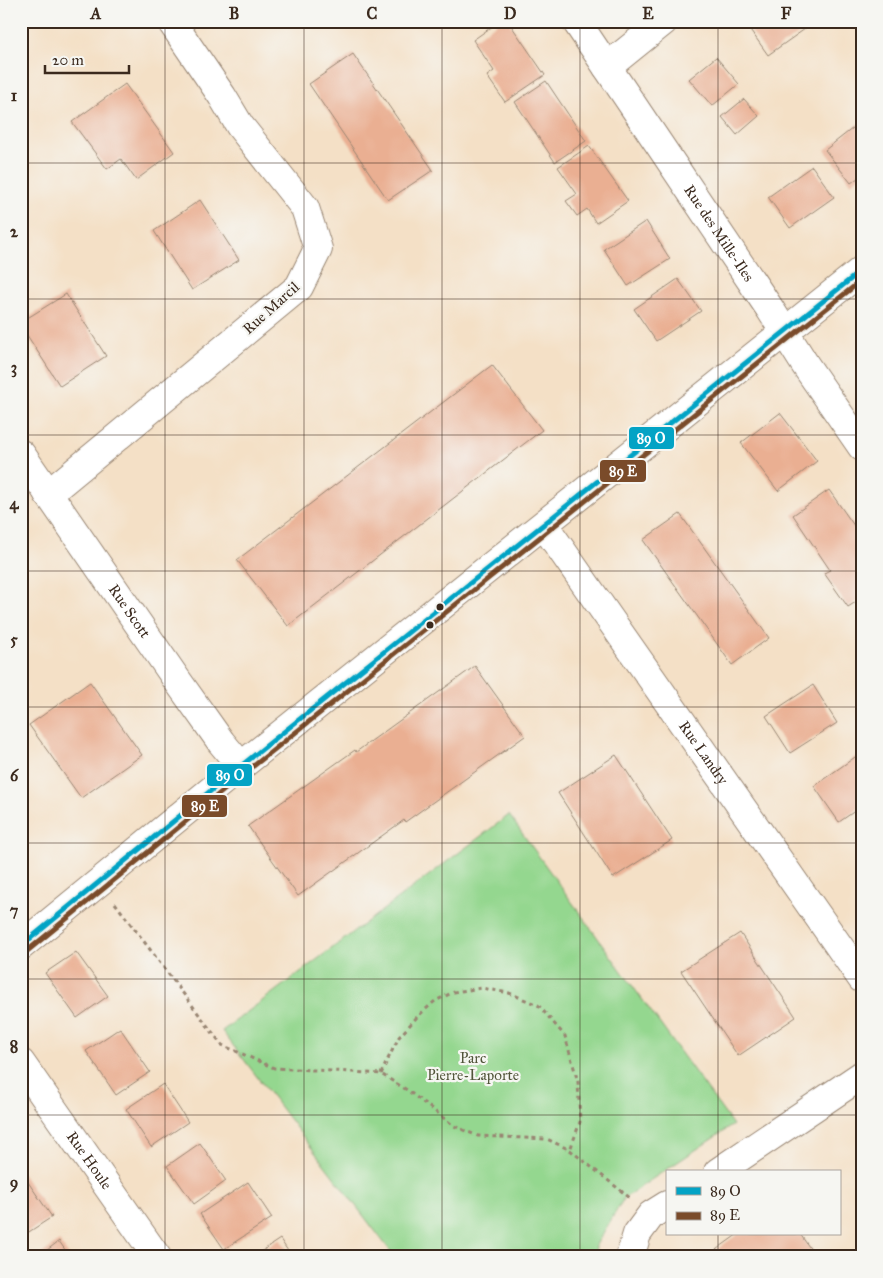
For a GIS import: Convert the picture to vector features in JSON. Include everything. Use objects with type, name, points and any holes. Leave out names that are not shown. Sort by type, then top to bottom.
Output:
[{"type":"street","name":"Rue Marcil","points":[[48,494],[299,287],[318,249],[305,208],[240,126],[171,21]]},
{"type":"street","name":"Rue des Mille-Iles","points":[[576,21],[862,448]]},
{"type":"street","points":[[607,67],[664,21]]},
{"type":"street","points":[[21,946],[242,766],[862,270]]},
{"type":"street","name":"Rue Scott","points":[[21,454],[207,723],[242,766]]},
{"type":"street","name":"Rue Landry","points":[[544,525],[862,979]]},
{"type":"street","name":"Rue Houle","points":[[21,1063],[157,1257]]},
{"type":"street","points":[[721,1170],[862,1075]]},
{"type":"street","points":[[630,1257],[638,1234],[659,1210]]},
{"type":"path","points":[[114,903],[222,1045],[274,1068],[381,1074],[407,1090],[462,1130],[478,1136],[547,1139],[570,1150],[659,1210]]},
{"type":"path","points":[[381,1074],[399,1037],[417,1016],[435,1001],[454,992],[482,988],[509,993],[538,1005],[565,1036],[578,1082],[580,1122],[570,1150]]},
{"type":"green space","name":"Parc Pierre-Laporte","points":[[509,815],[733,1125],[624,1198],[596,1245],[595,1257],[395,1257],[222,1031]]},
{"type":"building","points":[[500,21],[508,21],[545,75],[505,102],[487,76],[494,71],[473,40]]},
{"type":"building","points":[[749,21],[810,21],[812,24],[768,55],[746,24]]},
{"type":"building","points":[[353,54],[433,170],[388,200],[309,84]]},
{"type":"building","points":[[716,57],[739,84],[712,106],[689,79]]},
{"type":"building","points":[[546,81],[586,141],[555,162],[515,102]]},
{"type":"building","points":[[125,84],[174,152],[136,180],[121,159],[107,169],[72,122]]},
{"type":"building","points":[[744,99],[759,116],[737,135],[722,117]]},
{"type":"building","points":[[862,121],[862,175],[851,183],[825,150]]},
{"type":"building","points":[[589,146],[628,201],[596,223],[587,209],[577,216],[566,201],[577,194],[558,167]]},
{"type":"building","points":[[812,166],[834,197],[790,228],[768,197]]},
{"type":"building","points":[[200,200],[239,260],[192,290],[154,231]]},
{"type":"building","points":[[646,221],[670,259],[628,286],[604,249]]},
{"type":"building","points":[[678,279],[701,311],[656,341],[634,309]]},
{"type":"building","points":[[66,294],[106,356],[60,386],[21,326],[21,322]]},
{"type":"building","points":[[492,365],[542,430],[288,626],[237,560]]},
{"type":"building","points":[[780,413],[817,461],[778,491],[741,443]]},
{"type":"building","points":[[829,490],[862,537],[862,598],[848,607],[824,573],[830,570],[793,515]]},
{"type":"building","points":[[680,514],[769,638],[732,665],[643,540]]},
{"type":"building","points":[[475,666],[525,736],[298,896],[248,826],[355,750],[356,752]]},
{"type":"building","points":[[90,682],[142,755],[81,798],[29,725]]},
{"type":"building","points":[[813,685],[837,723],[790,753],[766,716]]},
{"type":"building","points":[[616,755],[672,840],[613,878],[558,793]]},
{"type":"building","points":[[858,755],[862,760],[862,806],[839,822],[814,786]]},
{"type":"building","points":[[740,933],[796,1017],[738,1056],[681,971]]},
{"type":"building","points":[[76,952],[108,996],[77,1018],[45,973]]},
{"type":"building","points":[[120,1028],[150,1072],[116,1095],[86,1051]]},
{"type":"building","points":[[163,1084],[188,1122],[151,1147],[126,1109]]},
{"type":"building","points":[[200,1143],[226,1181],[194,1204],[167,1166]]},
{"type":"building","points":[[21,1172],[52,1217],[21,1237]]},
{"type":"building","points":[[248,1182],[272,1218],[224,1249],[200,1214]]},
{"type":"building","points":[[735,1236],[801,1236],[816,1257],[706,1257]]},
{"type":"building","points":[[280,1239],[292,1257],[253,1257]]},
{"type":"building","points":[[59,1241],[70,1257],[38,1257]]},
{"type":"transit line","points":[[21,946],[241,766],[862,270]]},
{"type":"transit line","points":[[26,952],[246,772],[862,280]]}]
